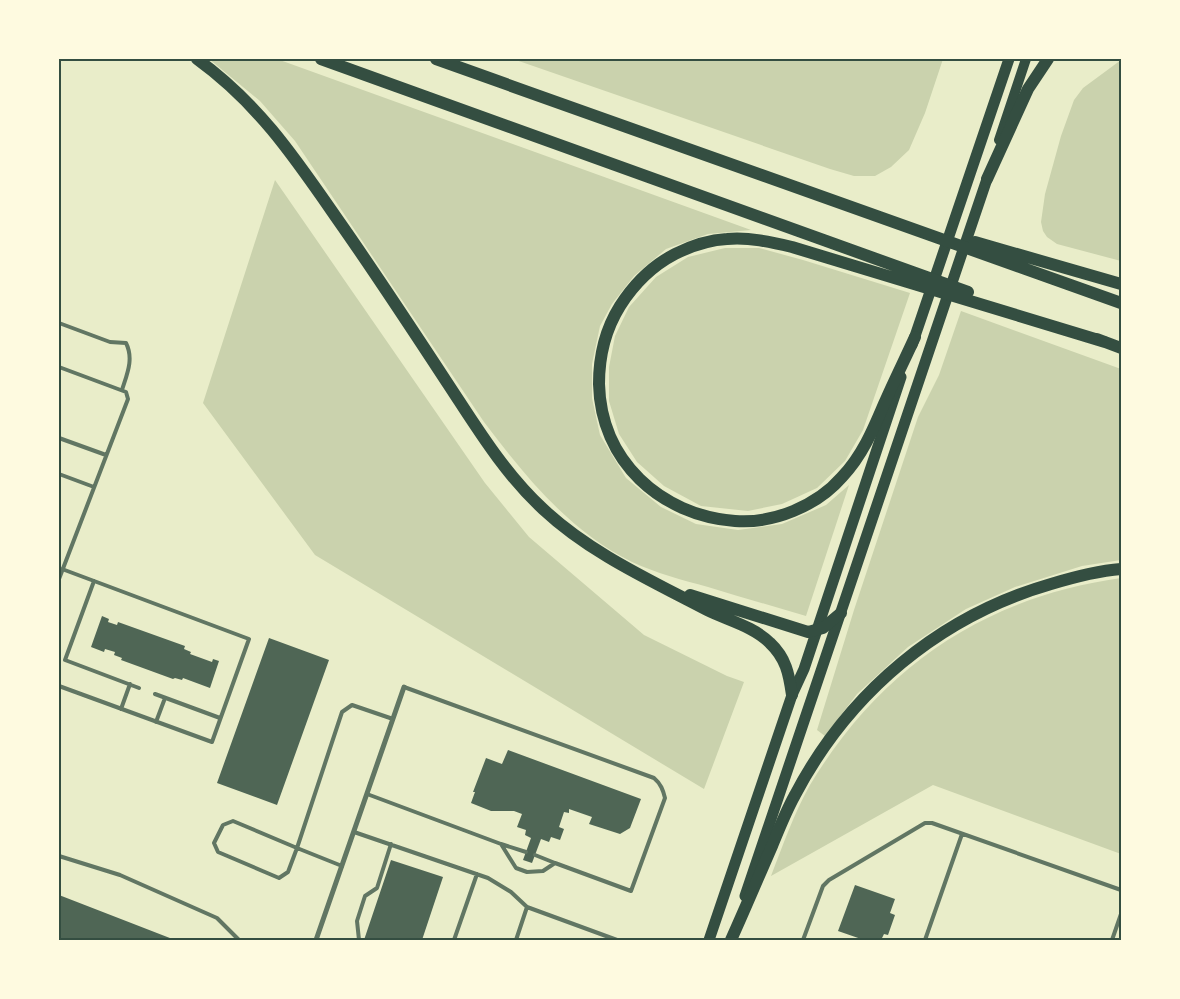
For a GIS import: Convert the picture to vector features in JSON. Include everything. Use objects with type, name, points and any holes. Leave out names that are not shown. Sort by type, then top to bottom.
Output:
[{"type":"highway","points":[[197,59],[250,104],[286,145],[382,283],[488,446],[517,482],[543,509],[604,555],[719,616],[750,629],[769,641],[786,665],[792,695]]},
{"type":"highway","points":[[321,59],[1121,348]]},
{"type":"highway","points":[[436,59],[1121,303]]},
{"type":"highway","points":[[987,179],[1028,89],[1048,59]]},
{"type":"highway","points":[[883,217],[1121,284]]},
{"type":"highway","points":[[915,337],[868,439],[851,467],[829,490],[816,500],[788,513],[756,521],[710,518],[684,510],[662,497],[638,478],[618,452],[605,422],[601,407],[599,377],[603,348],[612,321],[626,297],[642,278],[663,260],[694,246],[726,239],[757,240],[792,247],[1105,342]]},
{"type":"highway","points":[[730,940],[799,788],[820,753],[846,718],[888,674],[947,629],[996,604],[1030,590],[1071,578],[1121,569]]},
{"type":"highway","points":[[664,588],[808,632],[817,631],[840,613]]},
{"type":"main road","points":[[709,940],[792,695],[804,669],[817,631],[1009,59]]},
{"type":"main road","points":[[730,940],[1026,59]]},
{"type":"street","points":[[316,940],[404,687]]},
{"type":"lane","points":[[59,323],[110,342],[126,343],[130,351],[130,368],[122,390]]},
{"type":"lane","points":[[59,367],[122,390],[126,392],[128,399],[59,579]]},
{"type":"lane","points":[[59,438],[106,455]]},
{"type":"lane","points":[[59,474],[94,486]]},
{"type":"lane","points":[[59,686],[212,742],[249,639],[62,569]]},
{"type":"lane","points":[[94,581],[64,660],[139,688]]},
{"type":"lane","points":[[121,709],[130,684]]},
{"type":"lane","points":[[404,687],[654,778],[660,784],[665,798],[631,891],[535,855]]},
{"type":"lane","points":[[155,694],[220,718]]},
{"type":"lane","points":[[156,722],[165,698]]},
{"type":"lane","points":[[342,866],[297,848],[233,821],[223,825],[214,843],[218,852],[279,878],[288,872],[297,848],[342,712],[352,705],[393,719]]},
{"type":"lane","points":[[367,794],[526,852]]},
{"type":"lane","points":[[803,940],[823,886],[829,880],[925,823],[932,823],[1121,890]]},
{"type":"lane","points":[[354,832],[488,878],[510,892],[527,907],[617,940]]},
{"type":"lane","points":[[925,940],[962,834]]},
{"type":"lane","points":[[359,940],[357,921],[366,896],[376,888],[391,844]]},
{"type":"lane","points":[[501,844],[516,868],[527,872],[542,871],[555,863]]},
{"type":"lane","points":[[59,856],[120,875],[216,918],[239,940]]},
{"type":"lane","points":[[454,940],[478,874]]},
{"type":"lane","points":[[516,940],[527,907]]},
{"type":"lane","points":[[1112,940],[1121,914]]},
{"type":"green space","points":[[209,59],[277,59],[751,230],[708,234],[666,249],[634,276],[612,304],[600,326],[592,364],[592,398],[600,435],[626,478],[661,507],[696,524],[738,530],[782,524],[826,505],[849,485],[806,616],[641,566],[609,549],[568,518],[532,482],[484,422],[295,141],[260,101]]},
{"type":"green space","points":[[513,59],[943,59],[925,113],[909,150],[891,167],[875,176],[854,176]]},
{"type":"green space","points":[[1121,60],[1121,261],[1057,244],[1047,237],[1041,222],[1045,194],[1061,136],[1074,100],[1083,88]]},
{"type":"green space","points":[[275,180],[485,483],[529,537],[644,635],[727,676],[744,682],[704,789],[315,555],[203,403]]},
{"type":"green space","points":[[725,248],[759,248],[910,293],[863,430],[845,461],[817,488],[782,504],[748,511],[701,506],[664,486],[637,462],[619,434],[609,401],[609,367],[615,336],[629,307],[656,277],[688,257]]},
{"type":"green space","points":[[961,311],[1121,369],[1121,560],[1082,566],[1015,587],[966,609],[908,647],[857,694],[825,736],[817,730],[854,610],[918,417],[939,375]]},
{"type":"green space","points":[[1121,578],[1121,854],[933,785],[771,876],[794,818],[810,785],[838,743],[869,706],[904,673],[941,644],[982,621],[1025,602],[1072,588]]},
{"type":"building","points":[[102,616],[109,619],[108,622],[117,625],[118,622],[185,646],[184,649],[191,652],[190,654],[212,662],[213,659],[219,661],[210,688],[183,678],[182,680],[173,679],[121,660],[122,658],[114,655],[115,652],[105,649],[104,652],[91,647]]},
{"type":"building","points":[[269,638],[329,660],[277,805],[217,783]]},
{"type":"building","points":[[508,750],[641,799],[630,828],[620,834],[589,824],[592,817],[569,809],[569,813],[564,812],[559,827],[564,829],[560,840],[551,837],[549,842],[541,839],[532,863],[523,860],[531,838],[525,835],[526,830],[517,827],[522,814],[514,811],[491,811],[471,803],[475,792],[473,792],[486,758],[502,764]]},
{"type":"building","points":[[391,860],[443,877],[422,940],[364,940]]},
{"type":"building","points":[[855,885],[895,899],[890,913],[895,915],[888,935],[884,934],[881,940],[864,940],[838,931]]},
{"type":"building","points":[[59,895],[175,940],[59,940]]}]
